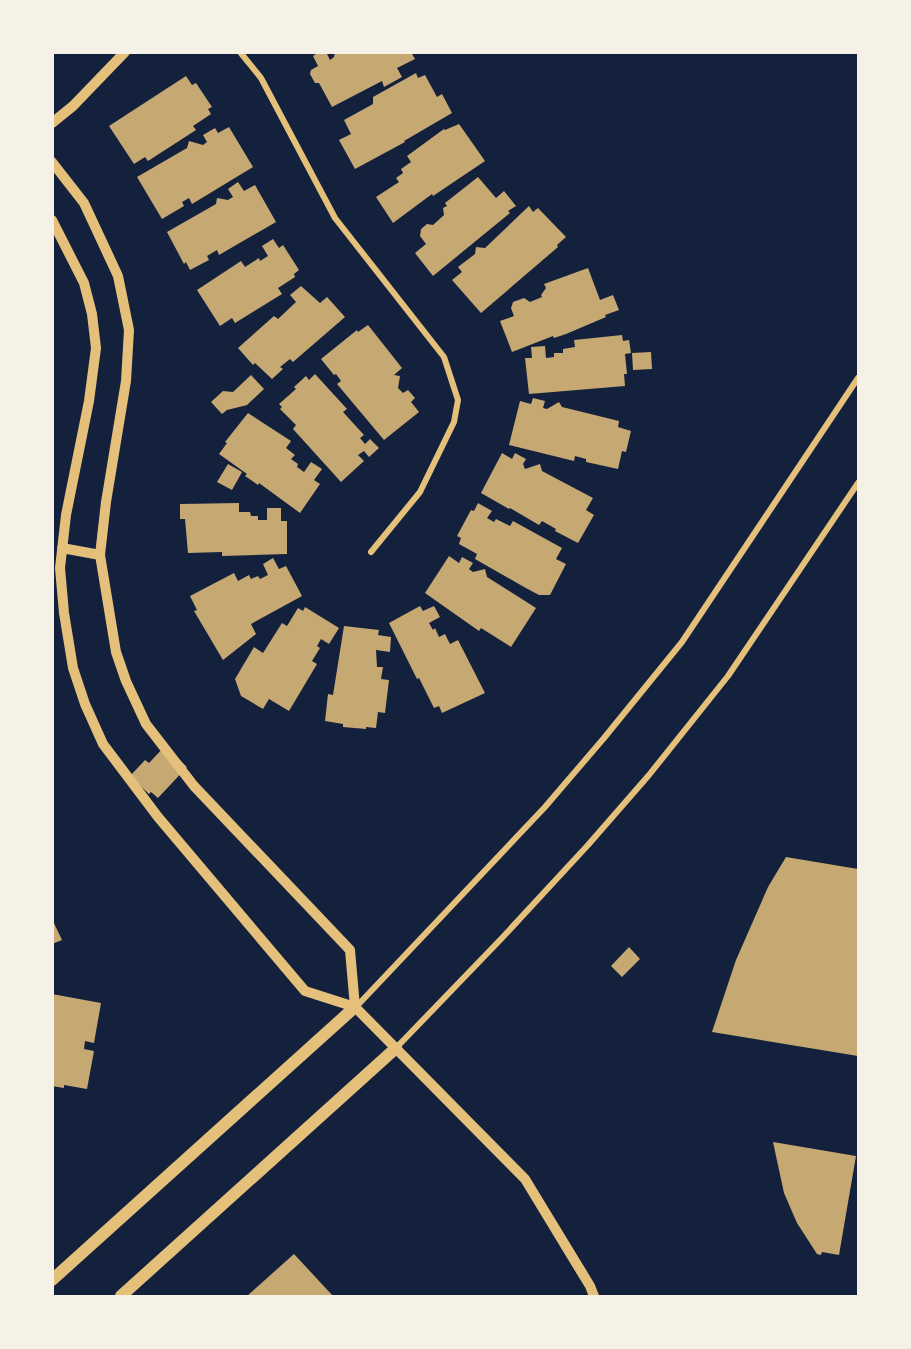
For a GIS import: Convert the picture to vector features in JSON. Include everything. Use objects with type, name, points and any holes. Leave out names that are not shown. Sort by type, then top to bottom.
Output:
[{"type":"main road","points":[[52,1280],[355,1007]]},
{"type":"main road","points":[[121,1296],[396,1048]]},
{"type":"street","points":[[52,123],[73,106],[125,52]]},
{"type":"street","points":[[240,52],[261,78],[335,218],[444,357],[458,400],[454,422],[420,492],[371,552]]},
{"type":"street","points":[[52,162],[84,203],[118,276],[129,330],[126,381],[106,502],[100,555],[116,652],[130,691],[146,724],[194,786],[350,950],[355,1007]]},
{"type":"street","points":[[52,220],[84,283],[92,314],[96,348],[89,401],[66,515],[60,568],[73,668],[85,704],[103,744],[158,818],[304,991],[355,1007],[525,1179],[594,1296]]},
{"type":"street","points":[[355,1007],[545,807],[682,642],[858,378]]},
{"type":"street","points":[[396,1048],[517,921],[649,775],[728,676],[858,483]]},
{"type":"street","points":[[62,548],[100,555]]},
{"type":"building","points":[[319,52],[326,52],[330,60],[334,57],[335,52],[411,52],[415,59],[397,68],[402,77],[384,87],[382,81],[332,107],[319,83],[315,83],[310,74],[311,70],[318,66],[313,56]]},
{"type":"building","points":[[416,73],[418,78],[425,75],[437,97],[442,94],[452,113],[355,169],[339,140],[351,134],[344,120],[373,104],[373,97]]},
{"type":"building","points":[[186,76],[192,85],[196,83],[212,107],[208,109],[211,114],[193,126],[196,130],[148,161],[145,157],[134,164],[109,126]]},
{"type":"building","points":[[459,124],[485,161],[433,196],[432,194],[393,223],[376,197],[399,182],[396,178],[403,173],[401,169],[411,162],[407,156],[444,129]]},
{"type":"building","points":[[229,127],[253,167],[192,204],[189,198],[182,202],[184,206],[162,219],[137,177],[187,148],[189,141],[203,145],[207,142],[203,135],[215,128],[218,133]]},
{"type":"building","points":[[478,177],[496,198],[504,191],[516,206],[433,276],[415,253],[426,244],[420,236],[421,229],[427,224],[433,225],[444,215],[443,208],[447,206],[445,203]]},
{"type":"building","points":[[238,182],[244,191],[255,185],[276,222],[219,255],[217,250],[207,256],[209,260],[190,270],[186,262],[184,264],[167,232],[216,204],[217,198],[228,200],[233,197],[228,189]]},
{"type":"building","points":[[529,206],[533,212],[538,208],[566,237],[557,245],[558,247],[481,313],[452,280],[462,272],[458,267],[475,254],[476,247],[485,248]]},
{"type":"building","points":[[273,239],[279,248],[283,245],[299,270],[294,274],[295,277],[278,288],[282,294],[235,323],[232,318],[220,326],[197,290],[241,261],[245,267],[259,258],[260,261],[268,256],[262,246]]},
{"type":"building","points":[[588,268],[600,300],[613,295],[619,310],[566,334],[554,338],[553,336],[512,352],[500,321],[514,316],[511,308],[513,302],[524,298],[530,302],[542,297],[546,288],[544,284]]},
{"type":"building","points":[[301,286],[320,303],[327,297],[345,317],[293,362],[290,359],[280,367],[283,369],[272,379],[255,363],[253,365],[238,348],[274,316],[278,319],[296,302],[290,295]]},
{"type":"building","points":[[368,325],[402,368],[394,375],[400,376],[398,388],[403,393],[408,390],[415,398],[411,402],[419,412],[384,440],[337,384],[341,381],[321,359],[357,330],[358,332]]},
{"type":"building","points":[[622,335],[623,341],[629,340],[631,353],[625,354],[627,374],[624,374],[625,386],[529,394],[525,358],[532,358],[531,347],[545,346],[546,358],[554,357],[554,353],[563,353],[563,349],[575,347],[574,340]]},
{"type":"building","points":[[651,352],[652,369],[633,370],[632,353]]},
{"type":"building","points":[[315,374],[347,409],[343,412],[364,435],[360,438],[365,444],[370,439],[379,448],[369,457],[364,451],[358,455],[364,461],[341,482],[293,429],[296,425],[280,409],[282,407],[279,404],[296,389],[294,387],[306,376],[309,380]]},
{"type":"building","points":[[251,375],[264,389],[247,405],[227,410],[222,414],[211,402],[223,391],[233,392]]},
{"type":"building","points":[[533,398],[545,401],[543,408],[547,409],[559,402],[562,407],[619,421],[618,427],[631,431],[626,452],[622,451],[618,469],[586,462],[586,459],[575,456],[574,461],[509,445],[520,401],[531,404]]},
{"type":"building","points":[[248,413],[291,441],[286,448],[295,455],[291,459],[298,464],[297,467],[304,472],[311,462],[322,469],[314,480],[320,484],[300,513],[259,483],[258,485],[245,476],[247,474],[219,454],[227,443],[225,442]]},
{"type":"building","points":[[502,453],[512,459],[515,453],[526,459],[523,464],[525,469],[540,464],[542,471],[593,498],[586,510],[594,515],[578,543],[542,521],[539,525],[481,493]]},
{"type":"building","points":[[228,464],[242,472],[232,490],[217,482]]},
{"type":"building","points":[[239,503],[239,512],[250,512],[251,516],[258,516],[258,520],[267,520],[267,508],[281,508],[281,521],[287,521],[287,554],[222,556],[222,552],[188,553],[185,519],[180,519],[180,504]]},
{"type":"building","points":[[478,503],[492,511],[487,518],[494,522],[496,519],[510,526],[513,521],[562,548],[556,559],[566,564],[550,595],[539,595],[524,587],[475,559],[477,554],[459,544],[461,538],[457,536],[471,510],[474,511]]},
{"type":"building","points":[[449,556],[459,563],[462,557],[473,563],[469,569],[473,572],[485,569],[487,577],[536,608],[511,647],[481,628],[479,631],[425,593]]},
{"type":"building","points":[[273,558],[279,569],[286,566],[302,596],[251,624],[256,634],[223,660],[194,611],[197,610],[190,596],[234,573],[238,581],[249,575],[251,579],[258,576],[260,579],[268,575],[263,564]]},
{"type":"building","points":[[420,606],[423,611],[434,606],[440,617],[429,623],[433,630],[435,628],[439,637],[445,634],[450,644],[458,640],[485,693],[442,713],[439,706],[434,708],[389,623]]},
{"type":"building","points":[[305,607],[339,628],[329,644],[321,639],[317,646],[320,648],[312,661],[317,664],[289,711],[269,699],[263,709],[241,696],[235,679],[254,647],[263,653],[282,623],[287,626],[298,608],[303,611]]},
{"type":"building","points":[[344,626],[379,630],[378,635],[391,637],[390,652],[376,650],[377,667],[383,667],[381,679],[389,680],[385,713],[378,712],[376,728],[343,727],[343,724],[325,721],[328,694],[333,695]]},
{"type":"building","points":[[165,746],[187,767],[158,798],[151,792],[149,794],[130,776],[145,760],[149,763]]},
{"type":"building","points":[[786,857],[858,869],[858,1056],[712,1032],[736,960],[768,887]]},
{"type":"building","points":[[52,919],[62,940],[52,944]]},
{"type":"building","points":[[629,947],[640,959],[622,977],[611,966]]},
{"type":"building","points":[[52,994],[101,1003],[94,1043],[85,1041],[84,1049],[94,1051],[87,1089],[64,1085],[64,1088],[52,1086]]},
{"type":"building","points":[[773,1142],[856,1156],[839,1255],[822,1252],[821,1255],[817,1254],[797,1223],[784,1193]]},
{"type":"building","points":[[294,1254],[333,1296],[247,1296]]}]
